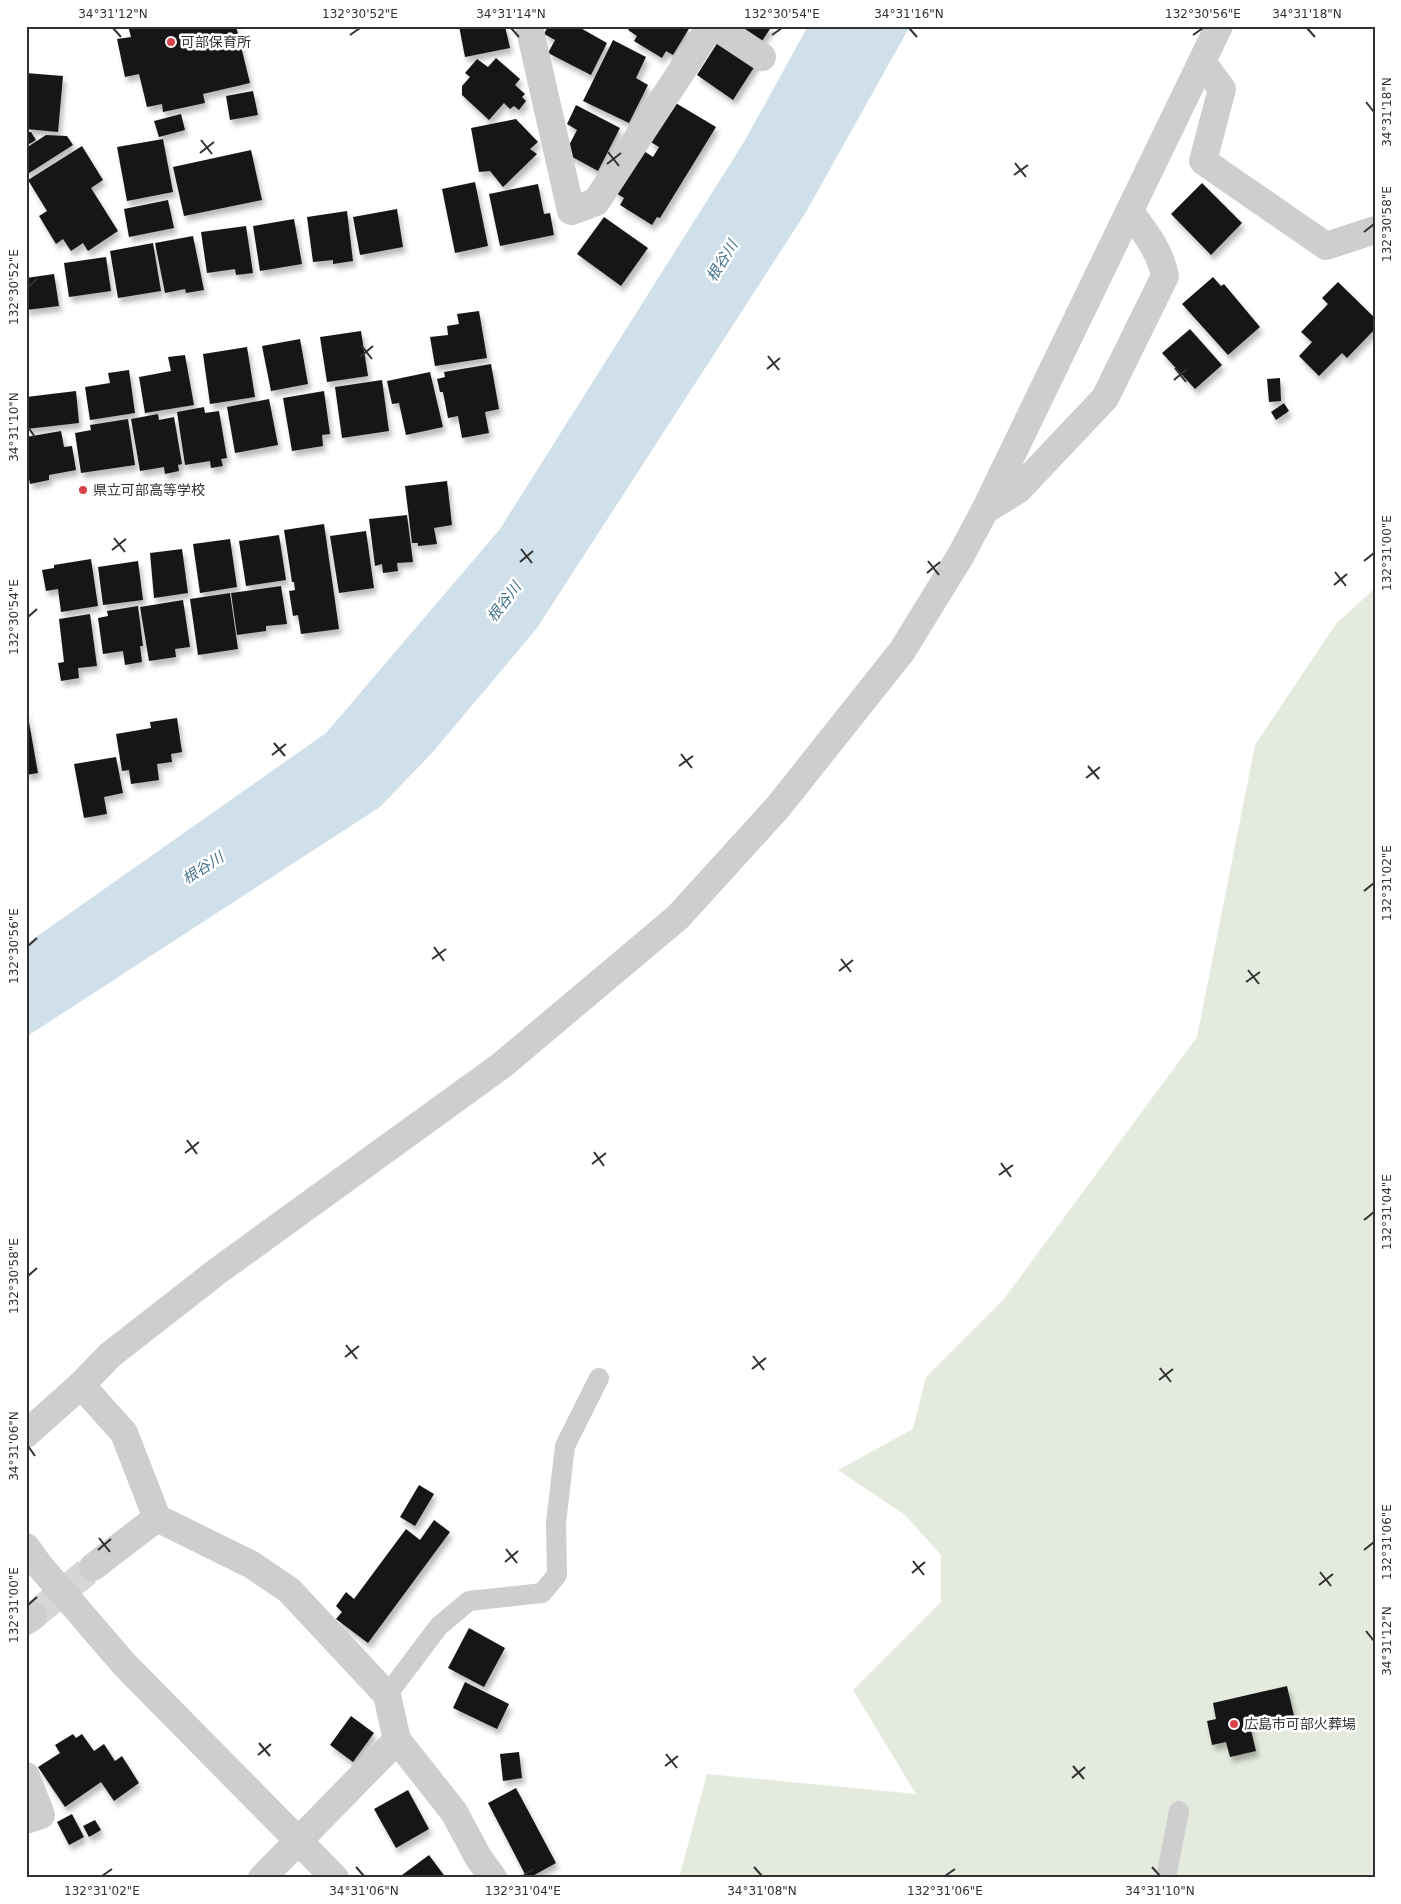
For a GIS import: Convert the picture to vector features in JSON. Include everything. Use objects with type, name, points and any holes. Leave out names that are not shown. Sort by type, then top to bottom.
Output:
[{"type":"street","points":[[529,26],[571,210],[596,202],[711,26]]},
{"type":"street","points":[[715,26],[762,57]]},
{"type":"street","points":[[26,1434],[81,1385],[110,1356],[219,1270],[502,1065],[678,917],[778,807],[902,651],[962,555],[1219,26]]},
{"type":"street","points":[[1202,62],[1222,89],[1204,161],[1326,246],[1375,230]]},
{"type":"street","points":[[985,510],[1018,490],[1105,398],[1165,276],[1162,262],[1153,245],[1130,212]]},
{"type":"street","points":[[81,1385],[124,1433],[157,1518],[252,1565],[289,1590],[387,1695],[397,1740],[454,1812],[478,1857],[493,1878]]},
{"type":"street","points":[[93,1568],[157,1518]]},
{"type":"street","points":[[26,1547],[39,1565],[124,1664],[335,1878]]},
{"type":"street","points":[[271,1875],[298,1841],[397,1740]]},
{"type":"street","points":[[26,1776],[41,1815],[26,1820]]},
{"type":"lane","points":[[387,1695],[439,1626],[469,1602],[542,1593],[557,1575],[556,1523],[564,1446],[599,1378]]},
{"type":"lane","points":[[1166,1878],[1179,1811]]},
{"type":"shaded area","points":[[1375,588],[1375,1878],[679,1878],[707,1774],[916,1794],[853,1690],[941,1602],[941,1555],[905,1515],[838,1470],[913,1429],[926,1377],[1004,1299],[1197,1037],[1255,745],[1336,624]]},
{"type":"water","name":"根谷川","points":[[808,26],[910,26],[806,212],[537,628],[432,753],[380,807],[26,1037],[26,944],[326,733],[500,529],[744,142]]},
{"type":"building","points":[[128,26],[236,26],[250,83],[203,94],[205,103],[163,112],[162,104],[147,107],[139,74],[125,77],[117,39],[131,37]]},
{"type":"building","points":[[459,26],[505,26],[510,48],[465,57]]},
{"type":"building","points":[[548,26],[577,26],[607,43],[591,75],[548,53],[555,40],[544,34]]},
{"type":"building","points":[[631,26],[690,27],[673,55],[666,51],[662,58],[634,41],[637,36],[628,30]]},
{"type":"building","points":[[729,26],[772,26],[760,44]]},
{"type":"building","points":[[723,34],[760,58],[733,100],[697,75]]},
{"type":"building","points":[[613,40],[646,57],[636,78],[648,85],[629,123],[583,101]]},
{"type":"building","points":[[496,58],[520,79],[515,85],[525,94],[522,97],[526,101],[519,110],[514,106],[510,109],[504,103],[489,120],[462,95],[462,86],[470,77],[465,73],[477,59],[488,67]]},
{"type":"building","points":[[26,73],[63,76],[58,132],[26,129]]},
{"type":"building","points":[[253,91],[258,115],[230,120],[226,96]]},
{"type":"building","points":[[674,102],[716,127],[660,218],[657,217],[652,225],[620,205],[624,198],[614,192],[641,149],[653,157],[659,147],[649,141]]},
{"type":"building","points":[[576,105],[620,128],[598,171],[565,153],[577,130],[567,124]]},
{"type":"building","points":[[181,114],[185,130],[159,137],[154,121]]},
{"type":"building","points":[[516,119],[538,142],[530,149],[537,154],[503,187],[490,171],[479,172],[471,128]]},
{"type":"building","points":[[26,132],[31,132],[36,140],[26,146]]},
{"type":"building","points":[[46,135],[67,136],[73,145],[26,175],[26,148]]},
{"type":"building","points":[[163,139],[173,192],[127,201],[117,147]]},
{"type":"building","points":[[82,146],[103,180],[91,188],[118,231],[88,251],[83,243],[71,251],[63,239],[56,244],[39,216],[47,211],[28,180]]},
{"type":"building","points":[[251,150],[262,200],[184,216],[173,167]]},
{"type":"building","points":[[475,182],[488,246],[455,253],[442,189]]},
{"type":"building","points":[[1202,183],[1242,223],[1211,255],[1171,214]]},
{"type":"building","points":[[538,184],[544,214],[550,213],[554,235],[500,246],[489,194]]},
{"type":"building","points":[[168,200],[174,228],[129,237],[124,209]]},
{"type":"building","points":[[397,209],[403,247],[360,255],[353,217]]},
{"type":"building","points":[[347,211],[353,261],[333,264],[333,260],[313,262],[307,217]]},
{"type":"building","points":[[604,217],[648,248],[621,286],[577,254]]},
{"type":"building","points":[[294,219],[302,264],[260,271],[253,226]]},
{"type":"building","points":[[246,226],[253,273],[236,275],[235,269],[207,273],[201,232]]},
{"type":"building","points":[[193,236],[204,290],[186,293],[185,289],[165,293],[155,243]]},
{"type":"building","points":[[153,243],[161,291],[118,298],[110,251]]},
{"type":"building","points":[[106,257],[111,291],[69,297],[64,263]]},
{"type":"building","points":[[54,274],[59,306],[26,310],[26,278]]},
{"type":"building","points":[[1213,277],[1221,286],[1224,284],[1260,327],[1228,355],[1182,304]]},
{"type":"building","points":[[1338,282],[1375,318],[1375,329],[1347,358],[1342,353],[1319,376],[1299,356],[1312,342],[1301,332],[1328,304],[1322,298]]},
{"type":"building","points":[[479,311],[487,358],[435,366],[430,337],[448,335],[447,326],[459,324],[457,314]]},
{"type":"building","points":[[1190,329],[1222,365],[1195,389],[1162,353]]},
{"type":"building","points":[[361,331],[368,376],[327,382],[320,337]]},
{"type":"building","points":[[300,339],[308,384],[271,391],[262,346]]},
{"type":"building","points":[[247,347],[255,397],[210,404],[203,354]]},
{"type":"building","points":[[185,355],[194,405],[145,413],[139,377],[171,371],[168,357]]},
{"type":"building","points":[[491,364],[499,409],[485,412],[489,433],[462,438],[458,416],[448,418],[443,392],[440,392],[437,379],[445,377],[444,372]]},
{"type":"building","points":[[129,370],[135,413],[90,420],[85,387],[110,383],[108,373]]},
{"type":"building","points":[[430,372],[443,427],[406,435],[399,403],[392,404],[387,381]]},
{"type":"building","points":[[1280,378],[1281,401],[1269,402],[1267,379]]},
{"type":"building","points":[[382,380],[389,431],[342,438],[335,387]]},
{"type":"building","points":[[76,391],[79,423],[26,429],[26,397]]},
{"type":"building","points":[[324,391],[330,434],[322,435],[323,446],[292,451],[283,398]]},
{"type":"building","points":[[269,399],[278,445],[235,453],[227,407]]},
{"type":"building","points":[[1284,403],[1289,411],[1276,420],[1271,412]]},
{"type":"building","points":[[204,407],[205,413],[219,411],[227,458],[221,459],[223,466],[211,468],[210,461],[185,465],[177,412]]},
{"type":"building","points":[[158,414],[159,420],[174,417],[182,464],[178,465],[179,471],[165,474],[164,467],[140,471],[131,419]]},
{"type":"building","points":[[128,419],[135,465],[81,473],[75,433],[91,430],[90,425]]},
{"type":"building","points":[[61,431],[64,447],[72,446],[76,470],[49,475],[49,480],[30,484],[26,463],[26,437]]},
{"type":"building","points":[[447,481],[452,525],[434,528],[437,544],[418,546],[418,543],[412,543],[405,486]]},
{"type":"building","points":[[407,515],[413,562],[397,563],[398,571],[383,573],[382,564],[375,566],[369,519]]},
{"type":"building","points":[[324,524],[339,629],[301,634],[298,615],[293,616],[289,591],[295,590],[294,582],[292,582],[284,530]]},
{"type":"building","points":[[366,531],[374,588],[339,593],[330,536]]},
{"type":"building","points":[[279,535],[286,580],[246,586],[239,541]]},
{"type":"building","points":[[230,539],[237,587],[200,593],[193,544]]},
{"type":"building","points":[[182,549],[188,593],[154,598],[150,553]]},
{"type":"building","points":[[91,559],[98,606],[61,612],[58,589],[46,591],[42,570],[54,568],[54,565]]},
{"type":"building","points":[[138,561],[143,600],[103,605],[98,567]]},
{"type":"building","points":[[281,586],[287,624],[266,626],[266,631],[237,635],[231,593]]},
{"type":"building","points":[[230,593],[238,649],[198,655],[190,599]]},
{"type":"building","points":[[183,600],[190,647],[175,649],[176,657],[149,661],[140,607]]},
{"type":"building","points":[[138,606],[143,646],[140,646],[142,662],[125,665],[123,651],[103,654],[98,618],[108,616],[107,611]]},
{"type":"building","points":[[90,614],[97,666],[78,668],[79,678],[61,681],[58,663],[64,662],[59,619]]},
{"type":"building","points":[[26,705],[38,773],[26,775]]},
{"type":"building","points":[[177,718],[182,752],[171,754],[172,762],[157,764],[159,780],[131,784],[129,770],[122,771],[116,734],[151,728],[150,722]]},
{"type":"building","points":[[116,757],[123,793],[104,797],[107,814],[84,818],[74,764]]},
{"type":"building","points":[[419,1485],[434,1494],[415,1526],[400,1517]]},
{"type":"building","points":[[434,1520],[450,1532],[368,1643],[336,1619],[342,1612],[336,1606],[346,1592],[354,1599],[406,1529],[420,1540]]},
{"type":"building","points":[[469,1628],[505,1648],[484,1687],[448,1668]]},
{"type":"building","points":[[465,1682],[509,1704],[497,1729],[453,1708]]},
{"type":"building","name":"広島市可部火葬場","points":[[1287,1686],[1294,1716],[1250,1726],[1256,1751],[1230,1757],[1226,1742],[1212,1745],[1207,1721],[1216,1719],[1213,1703]]},
{"type":"building","points":[[351,1716],[374,1733],[353,1762],[330,1745]]},
{"type":"building","points":[[73,1734],[76,1738],[82,1734],[94,1751],[104,1744],[115,1761],[122,1756],[139,1783],[114,1801],[101,1782],[65,1807],[38,1767],[60,1753],[55,1745]]},
{"type":"building","points":[[519,1752],[522,1778],[503,1781],[500,1754]]},
{"type":"building","points":[[516,1788],[556,1863],[529,1878],[527,1878],[488,1803]]},
{"type":"building","points":[[408,1790],[429,1829],[396,1848],[374,1809]]},
{"type":"building","points":[[72,1814],[84,1837],[69,1845],[57,1822]]},
{"type":"building","points":[[95,1820],[101,1830],[89,1837],[83,1826]]},
{"type":"building","points":[[429,1855],[446,1878],[404,1878],[402,1875]]},
{"type":"tunnel","points":[[33,1616],[93,1567]]},
{"type":"place","name":"可部保育所","points":[[171,42]]},
{"type":"place","name":"県立可部高等学校","points":[[83,490]]},
{"type":"place","name":"広島市可部火葬場","points":[[1234,1724]]}]
